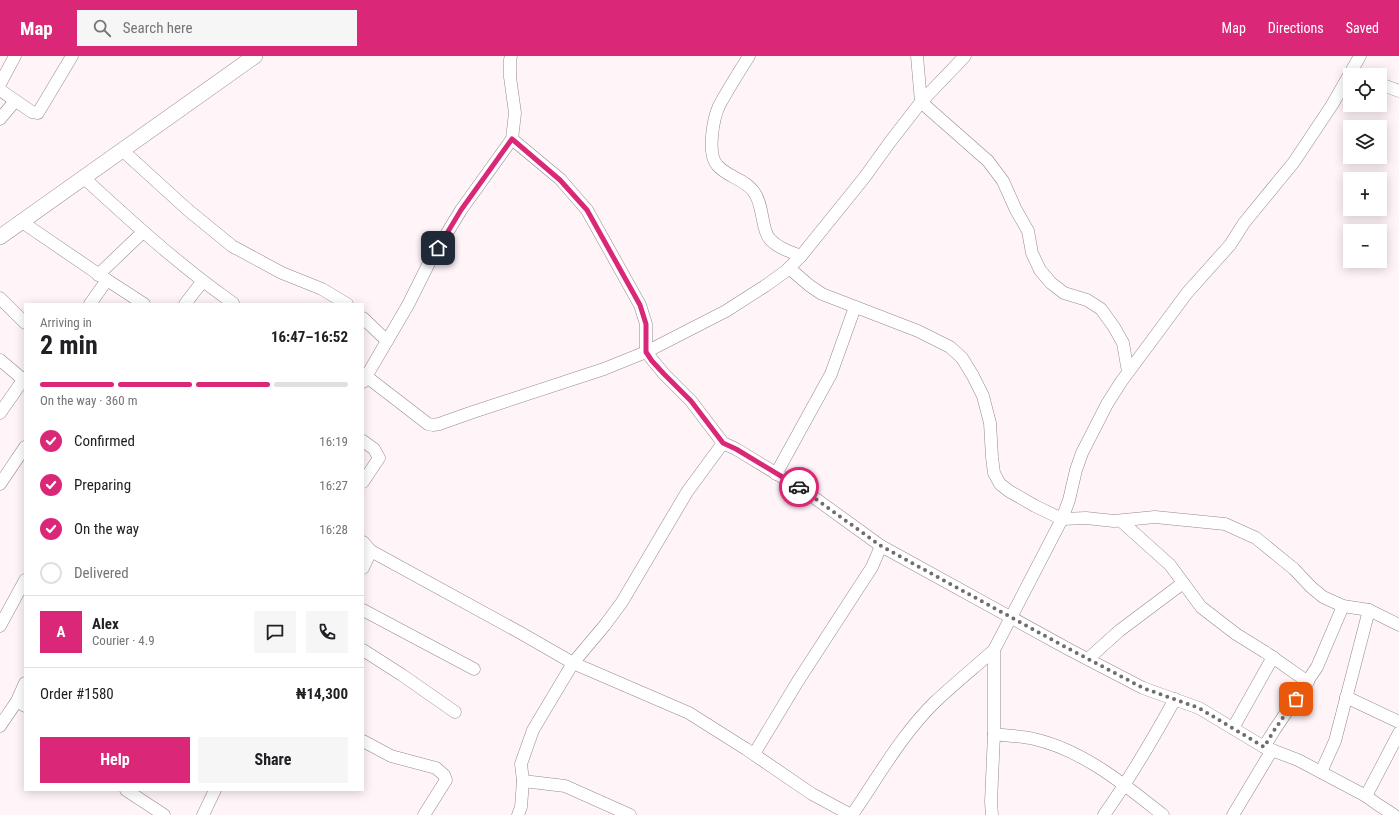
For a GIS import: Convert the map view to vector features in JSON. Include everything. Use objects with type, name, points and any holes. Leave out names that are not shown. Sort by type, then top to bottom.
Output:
[{"type":"street","points":[[0,84],[15,56]]},
{"type":"street","points":[[0,90],[32,112],[38,113],[72,56]]},
{"type":"street","points":[[2,232],[22,222],[255,56]]},
{"type":"street","points":[[512,56],[510,60],[510,77],[515,113],[512,139],[461,210],[430,261],[408,305],[365,380],[428,424],[435,425],[604,369],[646,352],[726,311],[765,286],[789,268],[800,256],[864,178],[922,102],[963,57]]},
{"type":"street","points":[[749,56],[718,107],[711,138],[712,153],[716,164],[724,172],[740,180],[754,191],[761,205],[766,233],[769,239],[780,247],[800,256]]},
{"type":"street","points":[[917,56],[922,102],[988,161],[1003,181],[1016,210],[1028,231],[1032,253],[1040,270],[1050,283],[1064,293],[1087,300],[1101,309],[1123,343],[1128,372]]},
{"type":"street","points":[[1356,68],[1360,56]]},
{"type":"street","points":[[1387,87],[1399,91]]},
{"type":"street","points":[[364,543],[372,551],[573,663],[689,713],[754,754],[812,794],[851,815],[891,757],[934,703],[994,650],[1062,519],[1070,500],[1076,470],[1082,453],[1107,404],[1128,372],[1187,294],[1230,245],[1244,223],[1294,162],[1343,90]]},
{"type":"street","points":[[0,119],[15,100]]},
{"type":"street","points":[[512,139],[560,180],[587,210],[640,305],[646,324],[646,352],[664,374],[691,401],[723,443],[736,449],[805,491],[881,546],[1143,688],[1199,708],[1268,749],[1298,760],[1366,796],[1394,815]]},
{"type":"street","points":[[122,150],[188,210],[232,246],[282,273],[322,289],[344,303]]},
{"type":"street","points":[[84,178],[143,232],[202,282],[233,303]]},
{"type":"street","points":[[22,222],[102,278],[142,303]]},
{"type":"street","points":[[90,303],[102,278],[143,232]]},
{"type":"street","points":[[789,268],[822,294],[918,331],[950,347],[962,358],[983,396],[990,423],[994,473],[1000,484],[1034,506],[1062,519],[1086,518],[1121,521],[1155,517],[1225,524],[1256,538],[1294,569],[1323,597],[1343,606],[1369,610],[1399,625]]},
{"type":"street","points":[[187,303],[202,282]]},
{"type":"street","points":[[0,298],[24,322]]},
{"type":"street","points":[[776,474],[831,374],[855,307]]},
{"type":"street","points":[[364,319],[387,341]]},
{"type":"street","points":[[0,360],[24,381],[0,413]]},
{"type":"street","points":[[364,442],[374,449],[379,458],[364,480]]},
{"type":"street","points":[[518,815],[521,807],[523,781],[521,764],[533,730],[573,663],[622,602],[686,492],[723,443]]},
{"type":"street","points":[[0,484],[24,448]]},
{"type":"street","points":[[1121,521],[1170,565],[1200,607],[1236,634],[1308,682]]},
{"type":"street","points":[[754,754],[798,681],[872,567],[881,546]]},
{"type":"street","points":[[364,566],[372,551]]},
{"type":"street","points":[[0,626],[3,610],[24,581]]},
{"type":"street","points":[[1088,659],[1120,631],[1183,583]]},
{"type":"street","points":[[1233,815],[1268,749],[1275,729],[1317,667],[1343,606]]},
{"type":"street","points":[[1321,772],[1335,741],[1369,610]]},
{"type":"street","points":[[364,611],[474,669]]},
{"type":"street","points":[[992,815],[994,650]]},
{"type":"street","points":[[364,651],[455,712]]},
{"type":"street","points":[[1233,728],[1273,658]]},
{"type":"street","points":[[0,726],[21,703],[24,688]]},
{"type":"street","points":[[1346,697],[1399,722]]},
{"type":"street","points":[[1104,815],[1150,745],[1175,699]]},
{"type":"street","points":[[1366,796],[1399,733]]},
{"type":"street","points":[[994,734],[1034,739],[1061,748],[1093,764],[1125,785],[1163,815]]},
{"type":"street","points":[[364,742],[391,756],[436,768],[444,775],[446,780],[424,815]]},
{"type":"street","points":[[523,781],[565,786],[630,815]]},
{"type":"street","points":[[128,791],[164,815]]},
{"type":"street","points":[[203,815],[212,791]]},
{"type":"way so far","points":[[799,487],[881,546],[906,560],[1143,688],[1199,708],[1264,747],[1296,699]]},
{"type":"route","points":[[438,248],[461,210],[512,139],[560,180],[587,210],[640,305],[646,324],[646,352],[652,361],[691,401],[723,443],[736,449],[799,487]]}]
